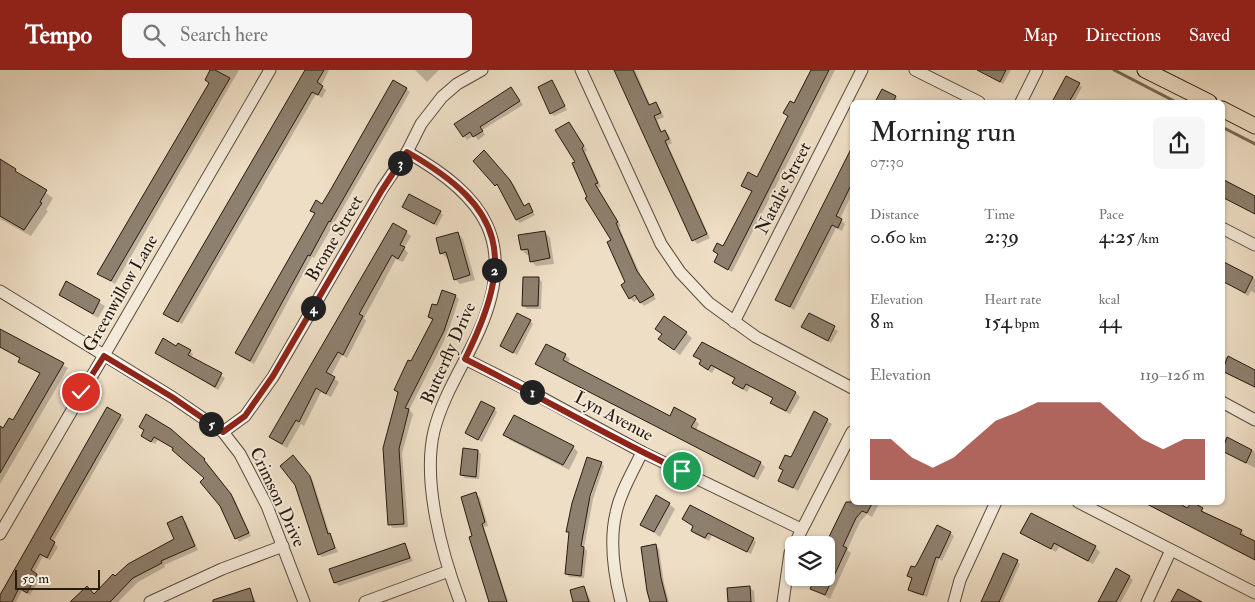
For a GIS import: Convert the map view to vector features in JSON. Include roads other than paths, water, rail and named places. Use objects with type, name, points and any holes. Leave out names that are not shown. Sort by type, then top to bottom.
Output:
[{"type":"main road","points":[[1146,70],[1205,100]]},
{"type":"main road","points":[[1225,111],[1255,126]]},
{"type":"street","name":"Greenwillow Lane","points":[[0,534],[270,70]]},
{"type":"street","name":"Brome Street","points":[[223,432],[245,416],[273,376],[382,190],[407,152],[421,124],[442,97],[457,84],[482,70]]},
{"type":"street","points":[[581,70],[661,244],[680,272],[709,303],[756,337],[850,387]]},
{"type":"street","name":"Natalie Street","points":[[734,322],[862,70]]},
{"type":"street","points":[[915,70],[975,100]]},
{"type":"street","points":[[1021,100],[1038,70]]},
{"type":"street","name":"Butterfly Drive","points":[[407,152],[439,171],[469,197],[492,233],[496,254],[490,301],[479,332],[451,384],[434,431],[429,464],[430,484],[449,571],[460,602]]},
{"type":"street","points":[[1225,230],[1255,245]]},
{"type":"street","name":"Crimson Drive","points":[[0,291],[172,397],[223,432],[244,462],[267,506],[304,602]]},
{"type":"street","name":"Lyn Avenue","points":[[465,359],[535,394],[642,452],[801,529]]},
{"type":"street","points":[[1225,404],[1255,420]]},
{"type":"street","points":[[798,536],[850,436]]},
{"type":"street","points":[[621,602],[614,577],[613,543],[616,513],[642,452]]},
{"type":"street","points":[[954,602],[960,580],[995,505]]},
{"type":"street","points":[[1084,505],[1255,593]]},
{"type":"street","points":[[150,602],[222,569],[283,546]]},
{"type":"street","points":[[1147,602],[1171,550]]},
{"type":"street","points":[[365,602],[449,571]]},
{"type":"street","points":[[782,602],[785,584]]},
{"type":"waterway","points":[[1114,70],[1172,100]]},
{"type":"waterway","points":[[1225,129],[1255,144]]}]
